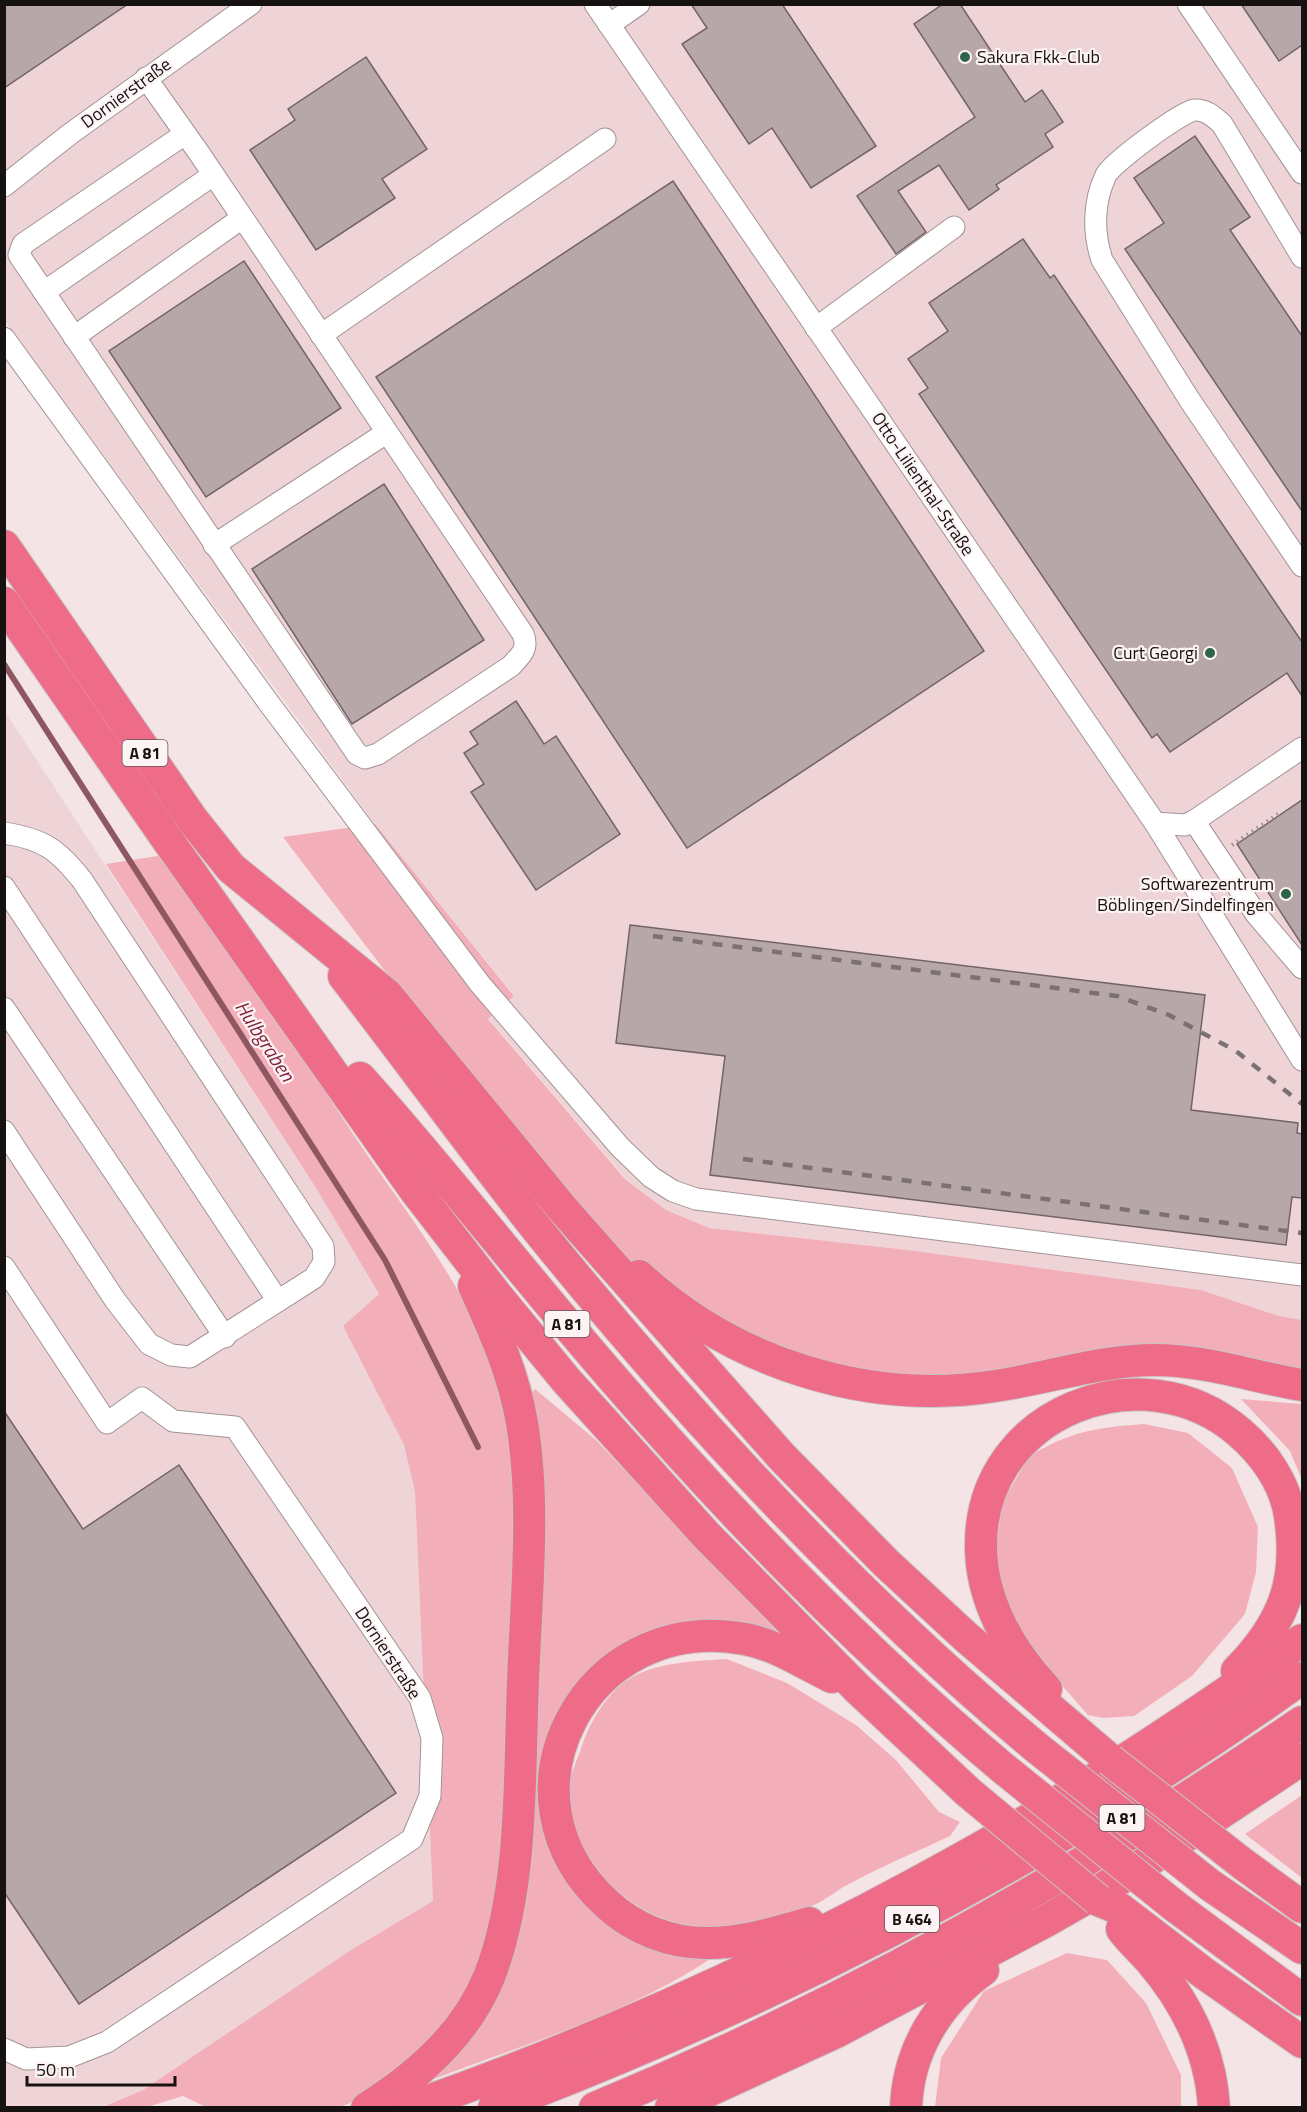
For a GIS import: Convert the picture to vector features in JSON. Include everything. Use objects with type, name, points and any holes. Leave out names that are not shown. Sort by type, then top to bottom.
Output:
[{"type":"highway","name":"A 81","points":[[4,546],[192,819],[231,868],[313,936],[536,1227],[677,1395],[765,1491],[871,1599],[928,1653],[1037,1748],[1210,1885],[1302,1948]]},
{"type":"highway","name":"A 81","points":[[4,603],[169,842],[245,931],[352,1069],[681,1456],[829,1609],[900,1677],[1004,1769],[1176,1907],[1302,2000]]},
{"type":"highway","points":[[169,842],[455,1244],[560,1372],[651,1476],[751,1583],[858,1689],[968,1792],[1098,1900],[1120,1909],[1196,2032],[1210,2073],[1214,2108]]},
{"type":"highway","points":[[313,936],[387,995],[586,1235],[722,1392],[829,1506],[966,1637],[1074,1724],[1087,1729],[1103,1754],[1302,1908]]},
{"type":"highway","points":[[586,1235],[668,1299],[722,1335],[778,1362],[832,1379],[889,1389],[946,1391],[993,1387],[1116,1362],[1156,1360],[1215,1366],[1302,1385]]},
{"type":"highway","points":[[367,2108],[394,2090],[440,2050],[460,2027],[476,2001],[488,1978],[499,1946],[507,1911],[514,1858],[528,1559],[527,1490],[522,1423],[512,1377],[499,1342],[455,1244]]},
{"type":"highway","points":[[1074,1724],[1039,1680],[997,1618],[985,1582],[981,1542],[991,1492],[1011,1457],[1026,1439],[1067,1410],[1115,1395],[1141,1393],[1161,1395],[1204,1409],[1228,1422],[1252,1443],[1269,1464],[1289,1510],[1294,1561],[1282,1611],[1259,1649],[1210,1706]]},
{"type":"highway","points":[[858,1689],[789,1654],[746,1639],[689,1636],[652,1646],[619,1663],[587,1694],[563,1737],[557,1760],[554,1794],[560,1832],[573,1864],[592,1891],[614,1911],[659,1935],[705,1943],[736,1941],[862,1911]]},
{"type":"highway","name":"B 464","points":[[408,2108],[528,2063],[668,2005],[786,1950],[862,1911],[965,1857],[1210,1706],[1302,1640]]},
{"type":"highway","name":"B 464","points":[[494,2108],[709,2019],[877,1937],[1081,1822],[1180,1761],[1302,1678]]},
{"type":"highway","name":"B 464","points":[[595,2108],[758,2037],[968,1930],[1109,1848],[1201,1791],[1302,1722]]},
{"type":"highway","points":[[671,2108],[836,2032],[1046,1921],[1130,1873],[1302,1759]]},
{"type":"highway","points":[[906,2108],[907,2089],[916,2053],[938,2014],[965,1984],[1009,1953],[1046,1921]]},
{"type":"highway","points":[[1136,1933],[1302,2042]]},
{"type":"street","name":"Dornierstraße","points":[[4,186],[146,78],[251,4]]},
{"type":"street","name":"Otto-Lilienthal-Straße","points":[[595,4],[1155,823],[1302,1060]]},
{"type":"street","points":[[609,25],[639,4]]},
{"type":"street","points":[[1188,4],[1302,173]]},
{"type":"street","points":[[146,78],[185,134],[213,175],[523,634],[527,643],[524,652],[511,666],[378,754],[365,758],[357,754],[19,255],[23,244],[185,134]]},
{"type":"street","points":[[1302,257],[1297,235],[1222,124],[1208,112],[1195,110],[1182,115],[1130,152],[1107,173],[1100,192],[1095,240],[1102,260],[1189,399],[1302,566]]},
{"type":"street","points":[[321,335],[605,139]]},
{"type":"street","points":[[44,292],[213,175]]},
{"type":"street","points":[[74,337],[242,218]]},
{"type":"street","points":[[816,328],[954,227]]},
{"type":"street","points":[[4,338],[268,702],[480,984],[575,1097],[651,1178],[673,1191],[696,1198],[1302,1275]]},
{"type":"street","points":[[214,544],[386,433]]},
{"type":"street","points":[[1155,823],[1185,825],[1194,821],[1302,748]]},
{"type":"street","points":[[1194,821],[1256,914],[1302,968]]},
{"type":"street","points":[[4,833],[32,838],[60,853],[82,880],[323,1246],[324,1262],[314,1278],[225,1337],[190,1358],[171,1356],[149,1344],[115,1300],[4,1131]]},
{"type":"street","points":[[4,887],[278,1301]]},
{"type":"street","points":[[4,1008],[225,1337]]},
{"type":"street","name":"Dornierstraße","points":[[4,1267],[107,1423],[142,1398],[173,1421],[235,1427],[420,1698],[432,1738],[430,1796],[412,1839],[107,2042],[69,2057],[26,2059],[4,2049]]},
{"type":"path","points":[[1217,855],[1281,812]]},
{"type":"path","points":[[167,2108],[177,2108]]},
{"type":"shaded area","points":[[5,5],[1302,5],[1302,1320],[1279,1316],[1201,1290],[908,1250],[709,1228],[666,1210],[626,1179],[488,1018],[514,995],[375,824],[5,321]]},
{"type":"shaded area","points":[[4,710],[316,1188],[379,1294],[343,1326],[404,1445],[415,1492],[433,1901],[351,1950],[143,2090],[100,2107],[5,2107]]},
{"type":"shaded area","points":[[375,824],[514,996],[488,1019],[625,1179],[666,1210],[709,1228],[908,1250],[1201,1290],[1279,1316],[1302,1320],[1302,1374],[890,1378],[762,1344],[636,1265],[617,1249],[404,996],[283,837]]},
{"type":"shaded area","points":[[177,853],[330,1099],[448,1273],[479,1333],[491,1363],[502,1401],[509,1440],[515,1519],[506,1778],[499,1878],[487,1944],[470,1988],[441,2030],[423,2050],[386,2082],[352,2102],[338,2107],[269,2109],[212,2107],[204,2106],[183,2096],[147,2107],[100,2108],[143,2090],[351,1950],[433,1901],[415,1492],[404,1445],[343,1326],[379,1294],[316,1188],[106,864]]},
{"type":"shaded area","points":[[535,1389],[596,1440],[791,1646],[746,1627],[717,1622],[687,1623],[658,1630],[631,1642],[606,1659],[585,1679],[566,1703],[552,1729],[543,1757],[559,1866],[578,1895],[602,1919],[713,1957],[681,1977],[611,2012],[426,2082],[493,1988],[529,1396]]},
{"type":"shaded area","points":[[1241,1399],[1302,1404],[1302,1480],[1290,1451]]},
{"type":"shaded area","points":[[1144,1424],[1188,1433],[1232,1468],[1258,1527],[1256,1572],[1245,1614],[1192,1676],[1134,1716],[1104,1718],[1088,1715],[1029,1648],[1014,1622],[997,1577],[995,1554],[1003,1501],[1027,1460],[1026,1458],[1056,1442],[1083,1432]]},
{"type":"shaded area","points":[[727,1659],[787,1683],[856,1725],[896,1760],[939,1812],[960,1822],[950,1836],[860,1878],[816,1904],[794,1912],[746,1923],[699,1926],[675,1922],[653,1914],[632,1902],[598,1870],[585,1850],[571,1815],[568,1792],[584,1740],[604,1703],[626,1681],[661,1666]]},
{"type":"shaded area","points":[[1302,1795],[1302,1878],[1245,1834]]},
{"type":"shaded area","points":[[1067,1953],[1107,1960],[1146,2003],[1181,2075],[1181,2107],[935,2107],[941,2058],[984,1991]]},
{"type":"building","points":[[4,4],[128,4],[4,88]]},
{"type":"building","points":[[691,4],[782,4],[876,146],[811,188],[772,128],[749,144],[682,44],[707,28]]},
{"type":"building","points":[[943,4],[960,4],[1025,102],[1042,90],[1063,122],[1045,134],[1053,147],[996,185],[999,189],[969,210],[939,165],[898,191],[926,232],[896,254],[857,196],[975,117],[914,24]]},
{"type":"building","points":[[1241,4],[1302,4],[1302,45],[1279,61]]},
{"type":"building","points":[[366,57],[427,149],[382,179],[395,198],[316,250],[250,150],[295,120],[288,109]]},
{"type":"building","points":[[1195,136],[1250,217],[1230,230],[1302,336],[1302,511],[1125,249],[1164,223],[1134,178]]},
{"type":"building","points":[[673,181],[984,651],[687,848],[376,377]]},
{"type":"building","points":[[1023,239],[1050,278],[1054,275],[1302,642],[1302,696],[1287,673],[1170,752],[1157,734],[1152,738],[919,394],[928,388],[908,359],[948,331],[929,303]]},
{"type":"building","points":[[244,261],[341,408],[206,497],[109,351]]},
{"type":"building","points":[[384,484],[484,640],[352,724],[252,569]]},
{"type":"building","points":[[516,701],[544,744],[556,736],[620,834],[536,890],[471,792],[484,784],[464,753],[478,744],[470,732]]},
{"type":"building","name":"Softwarezentrum Böblingen/Sindelfingen","points":[[1302,800],[1302,945],[1237,844]]},
{"type":"building","points":[[630,925],[1205,995],[1191,1110],[1298,1123],[1297,1133],[1302,1134],[1302,1198],[1292,1197],[1286,1245],[710,1175],[725,1056],[616,1043]]},
{"type":"building","points":[[4,1411],[83,1529],[179,1465],[396,1793],[79,2004],[4,1892]]},
{"type":"waterway","name":"Hulbgraben","points":[[4,664],[385,1260],[478,1447]]},
{"type":"railway","points":[[653,936],[1117,996],[1169,1015],[1236,1051],[1302,1104]]},
{"type":"railway","points":[[743,1159],[1302,1233]]},
{"type":"place","name":"Sakura Fkk-Club","points":[[965,57]]},
{"type":"place","name":"Curt Georgi","points":[[1210,653]]},
{"type":"place","name":"Softwarezentrum Böblingen/Sindelfingen","points":[[1286,894]]}]
